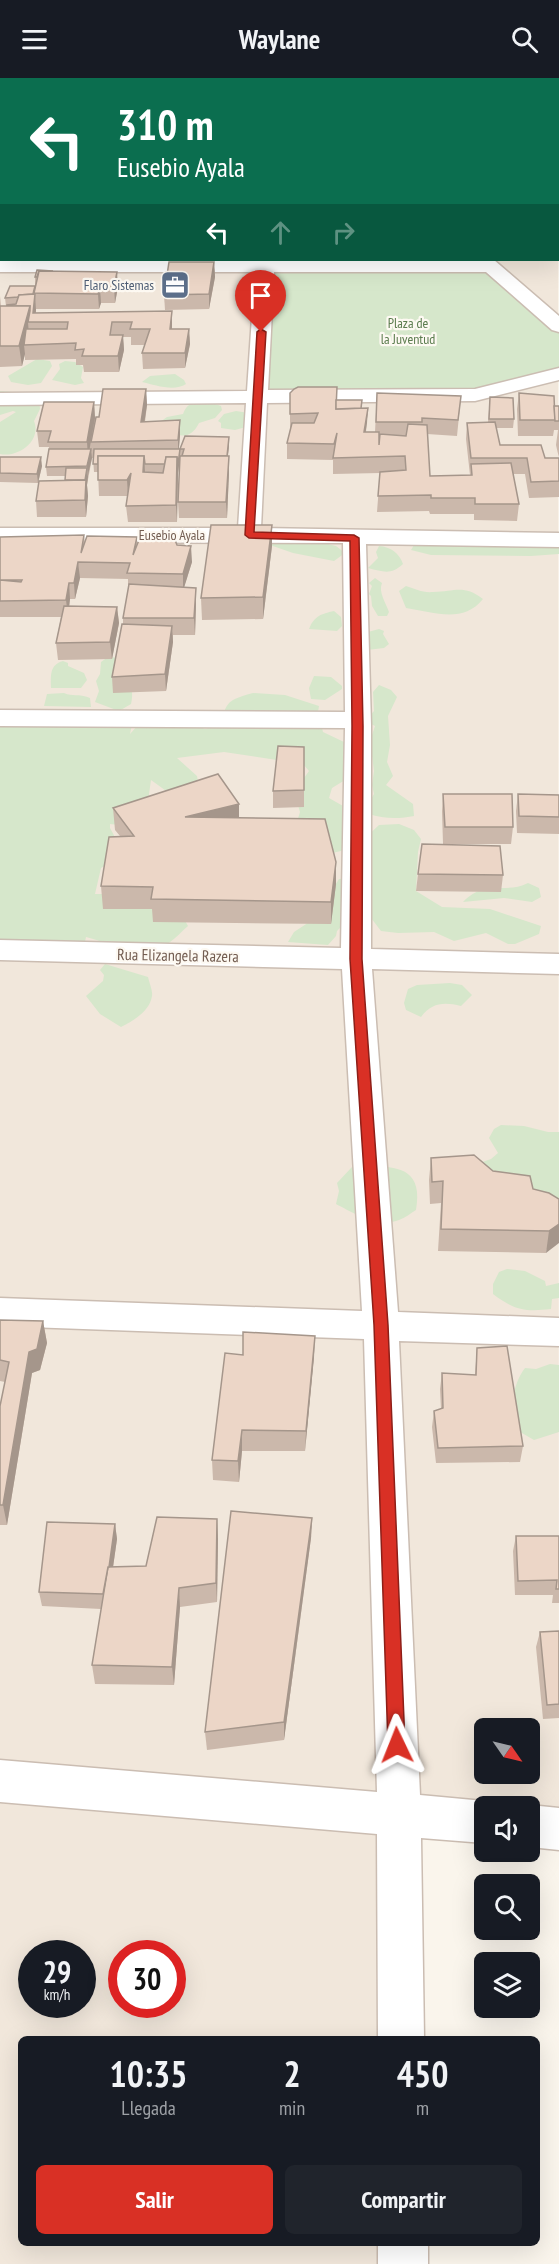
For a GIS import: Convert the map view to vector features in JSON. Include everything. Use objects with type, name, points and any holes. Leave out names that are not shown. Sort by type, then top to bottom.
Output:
[{"type":"street","points":[[0,266],[265,267],[487,263],[559,326]]},
{"type":"street","points":[[249,535],[265,267]]},
{"type":"street","points":[[0,399],[475,394],[559,374]]},
{"type":"street","name":"Eusebio Ayala","points":[[0,535],[249,535],[559,540]]},
{"type":"street","points":[[354,538],[357,720],[356,959],[381,1325],[399,1815],[401,2036]]},
{"type":"street","points":[[0,718],[357,720]]},
{"type":"street","name":"Rua Elizangela Razera","points":[[0,950],[559,964]]},
{"type":"street","points":[[0,1312],[559,1332]]},
{"type":"street","points":[[0,1781],[474,1821]]},
{"type":"street","points":[[540,1827],[559,1829]]},
{"type":"street","points":[[403,2246],[403,2264]]},
{"type":"shaded area","points":[[0,261],[558,261],[559,1829],[540,1827],[540,1796],[474,1796],[474,1821],[399,1815],[401,2036],[18,2036],[18,2246],[403,2246],[403,2264],[0,2264]]},
{"type":"green space","name":"Plaza de la Juventud","points":[[265,266],[491,266],[559,326],[559,375],[475,395],[257,397]]},
{"type":"green space","points":[[37,359],[50,361],[52,366],[41,383],[28,385],[11,382],[8,376]]},
{"type":"green space","points":[[65,361],[75,362],[83,367],[81,378],[84,383],[75,385],[52,380],[60,369],[59,364]]},
{"type":"green space","points":[[175,374],[186,384],[170,388],[142,382],[150,376]]},
{"type":"green space","points":[[0,391],[25,393],[39,400],[40,409],[34,421],[36,428],[32,441],[21,451],[7,455],[0,454],[0,422],[16,412],[0,415]]},
{"type":"green space","points":[[210,402],[221,406],[222,410],[215,418],[199,423],[190,434],[174,434],[156,425],[167,417],[183,414],[190,404]]},
{"type":"green space","points":[[236,411],[249,413],[246,427],[235,430],[221,428],[221,423],[218,421],[224,414]]},
{"type":"green space","points":[[300,537],[336,546],[345,553],[334,561],[293,553],[270,545],[271,539]]},
{"type":"green space","points":[[514,544],[522,547],[559,545],[559,554],[431,555],[411,550],[414,545]]},
{"type":"green space","points":[[379,546],[394,551],[403,564],[387,572],[368,568],[378,558],[376,552]]},
{"type":"green space","points":[[375,578],[382,583],[382,594],[389,612],[387,616],[378,616],[372,606],[369,594],[372,586],[369,583]]},
{"type":"green space","points":[[406,586],[426,592],[464,590],[483,599],[466,612],[448,614],[427,612],[406,608],[399,591]]},
{"type":"green space","points":[[334,611],[341,617],[342,626],[337,631],[309,629],[318,616]]},
{"type":"green space","points":[[379,629],[384,631],[383,634],[389,644],[384,648],[367,650],[368,632]]},
{"type":"green space","points":[[108,657],[123,658],[131,686],[131,704],[119,711],[95,702],[99,691],[96,681],[100,674],[101,662]]},
{"type":"green space","points":[[63,661],[68,663],[68,666],[84,673],[87,680],[81,688],[51,688],[53,668]]},
{"type":"green space","points":[[314,676],[331,677],[342,686],[342,689],[325,700],[311,699],[309,688]]},
{"type":"green space","points":[[379,685],[391,690],[397,697],[388,716],[390,745],[387,762],[393,776],[386,785],[413,804],[414,816],[392,818],[369,814],[370,801],[374,794],[370,741],[375,726],[369,723],[368,718],[374,711],[373,692]]},
{"type":"green space","points":[[64,693],[90,698],[91,707],[44,706],[47,694]]},
{"type":"green space","points":[[253,693],[285,695],[319,706],[318,712],[323,732],[344,742],[353,761],[350,777],[332,788],[329,798],[357,814],[345,850],[328,854],[296,825],[300,812],[294,792],[309,771],[303,764],[224,752],[177,758],[197,776],[200,792],[169,793],[151,780],[147,808],[129,826],[110,824],[116,839],[110,863],[101,868],[95,894],[105,894],[119,903],[137,909],[155,909],[182,915],[188,926],[170,942],[151,948],[128,947],[86,937],[83,952],[0,950],[0,718],[133,719],[130,734],[138,725],[188,721],[205,729],[215,727],[231,701]]},
{"type":"green space","points":[[399,824],[414,830],[421,839],[416,891],[442,907],[490,909],[541,926],[539,934],[515,944],[508,944],[486,933],[454,941],[434,932],[381,931],[368,914],[372,885],[365,869],[362,841],[379,825]]},
{"type":"green space","points":[[353,878],[361,906],[337,931],[336,936],[328,945],[288,942],[294,932],[323,913],[329,895],[339,879]]},
{"type":"green space","points":[[528,883],[539,888],[541,897],[532,902],[504,898],[463,902],[480,891],[511,888]]},
{"type":"green space","points":[[105,964],[148,977],[152,994],[151,1001],[136,1019],[121,1027],[100,1014],[86,996],[103,981],[104,975],[100,970]]},
{"type":"green space","points":[[450,983],[462,985],[472,995],[461,1006],[439,1004],[430,1008],[421,1017],[406,1010],[404,1003],[408,989],[417,985]]},
{"type":"green space","points":[[501,1125],[559,1132],[559,1219],[462,1169],[491,1159],[498,1153],[489,1138],[494,1129]]},
{"type":"green space","points":[[352,1167],[390,1167],[409,1175],[415,1182],[416,1210],[399,1220],[383,1222],[366,1218],[336,1204],[339,1191],[337,1183]]},
{"type":"green space","points":[[507,1269],[525,1271],[545,1281],[546,1286],[559,1283],[559,1298],[552,1299],[551,1309],[527,1310],[507,1304],[493,1294],[493,1284],[499,1272]]},
{"type":"green space","points":[[550,1364],[559,1365],[559,1432],[534,1440],[515,1429],[513,1405],[515,1389],[525,1368],[536,1369]]},
{"type":"building","points":[[169,262],[214,262],[209,294],[164,295]]},
{"type":"building","points":[[39,271],[117,272],[114,287],[100,288],[98,294],[34,293]]},
{"type":"building","points":[[10,286],[35,286],[33,294],[5,298]]},
{"type":"building","points":[[35,294],[33,313],[172,311],[170,329],[189,329],[185,353],[142,353],[150,329],[130,329],[132,322],[112,322],[110,335],[123,335],[118,356],[82,356],[84,349],[75,350],[76,343],[24,345],[26,329],[67,329],[68,322],[28,322],[30,306],[7,306],[16,304],[19,295]]},
{"type":"building","points":[[0,306],[30,306],[19,346],[0,346]]},
{"type":"building","points":[[298,387],[337,387],[336,409],[368,408],[364,432],[379,432],[379,445],[380,434],[406,436],[408,424],[427,425],[430,476],[472,475],[471,464],[511,463],[519,504],[475,504],[475,498],[431,498],[431,495],[378,496],[380,472],[406,470],[405,456],[333,458],[337,433],[334,444],[287,443],[292,423],[314,423],[318,413],[290,414],[290,393]]},
{"type":"building","points":[[103,389],[146,389],[141,422],[180,420],[178,440],[91,442],[96,417],[99,417]]},
{"type":"building","points":[[377,393],[461,396],[458,420],[422,418],[422,422],[376,422]]},
{"type":"building","points":[[519,393],[554,396],[555,420],[520,420]]},
{"type":"building","points":[[490,397],[513,398],[514,419],[489,419]]},
{"type":"building","points":[[336,400],[362,400],[361,408],[336,409]]},
{"type":"building","points":[[44,402],[94,402],[87,442],[48,442],[51,431],[37,431]]},
{"type":"building","points":[[554,406],[559,406],[559,421],[555,421]]},
{"type":"building","points":[[495,422],[500,445],[541,445],[545,458],[559,458],[559,481],[531,482],[527,458],[471,458],[467,423]]},
{"type":"building","points":[[185,436],[229,437],[227,456],[182,456],[184,449],[180,449]]},
{"type":"building","points":[[49,449],[91,449],[87,466],[46,467]]},
{"type":"building","points":[[94,449],[180,449],[178,464],[177,457],[166,457],[165,464],[145,464],[144,456],[98,456],[98,464],[93,464]]},
{"type":"building","points":[[98,456],[144,456],[143,472],[163,473],[166,457],[177,457],[176,505],[126,506],[131,473],[127,480],[98,480]]},
{"type":"building","points":[[180,456],[229,456],[226,502],[178,502]]},
{"type":"building","points":[[0,457],[41,457],[37,474],[0,473]]},
{"type":"building","points":[[66,468],[87,468],[85,480],[65,480]]},
{"type":"building","points":[[86,480],[85,500],[36,501],[39,481]]},
{"type":"building","points":[[211,525],[272,525],[263,597],[201,598]]},
{"type":"building","points":[[84,535],[81,553],[87,536],[137,537],[133,555],[139,540],[175,540],[177,545],[191,546],[183,574],[127,573],[130,563],[78,562],[74,583],[69,583],[66,600],[0,601],[0,537]]},
{"type":"building","points":[[129,584],[196,588],[194,618],[123,618]]},
{"type":"building","points":[[64,606],[117,607],[110,642],[56,643]]},
{"type":"building","points":[[122,624],[172,626],[165,674],[112,677]]},
{"type":"building","points":[[278,746],[304,747],[304,790],[273,791]]},
{"type":"building","points":[[218,774],[239,804],[185,817],[325,819],[336,862],[331,902],[151,899],[153,887],[101,886],[109,837],[134,836],[113,808]]},
{"type":"building","points":[[443,794],[512,794],[513,827],[445,827]]},
{"type":"building","points":[[518,794],[559,795],[559,817],[519,816]]},
{"type":"building","points":[[422,844],[500,846],[503,875],[418,874]]},
{"type":"building","points":[[474,1155],[493,1171],[530,1176],[533,1189],[549,1193],[559,1199],[559,1224],[549,1231],[441,1229],[443,1181],[432,1182],[431,1158]]},
{"type":"building","points":[[0,1320],[43,1321],[37,1349],[29,1352],[3,1505],[0,1505],[0,1406],[9,1362],[0,1360]]},
{"type":"building","points":[[243,1332],[315,1336],[306,1431],[242,1430],[238,1461],[212,1460],[225,1353],[243,1355]]},
{"type":"building","points":[[507,1346],[523,1446],[438,1448],[434,1411],[443,1408],[442,1373],[476,1375],[477,1348]]},
{"type":"building","points":[[231,1511],[312,1518],[284,1722],[205,1732]]},
{"type":"building","points":[[157,1517],[217,1519],[216,1583],[179,1588],[172,1667],[92,1665],[108,1567],[146,1566]]},
{"type":"building","points":[[47,1522],[115,1524],[103,1594],[39,1592]]},
{"type":"building","points":[[516,1536],[559,1536],[559,1589],[556,1589],[557,1580],[518,1581]]},
{"type":"building","points":[[559,1631],[559,1704],[547,1705],[540,1632]]},
{"type":"place","name":"Flaro Sistemas","points":[[175,285]]},
{"type":"route","points":[[261,332],[249,535],[354,538],[358,726],[356,959],[381,1325],[397,1745]]}]
